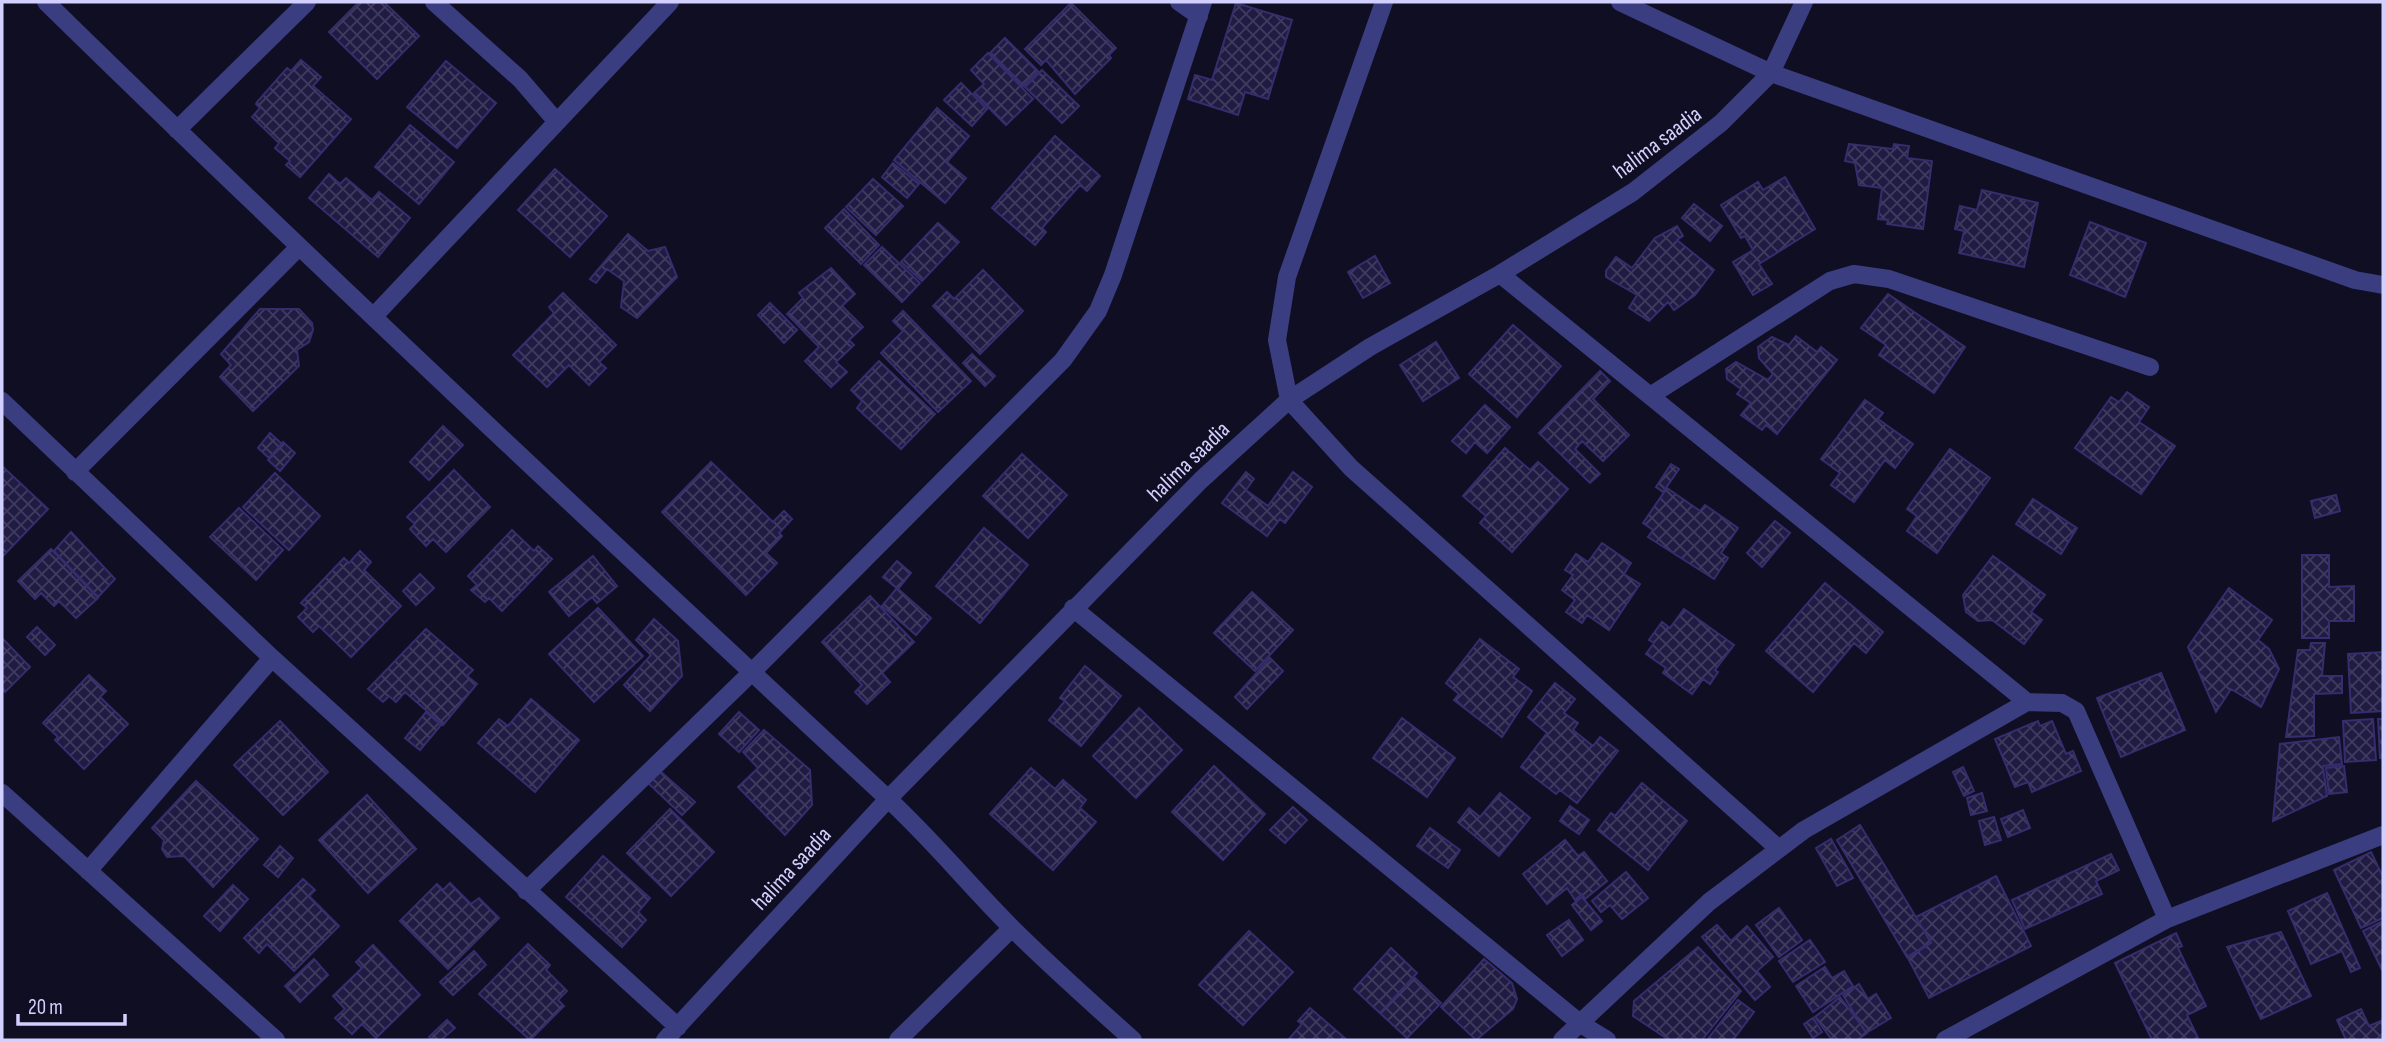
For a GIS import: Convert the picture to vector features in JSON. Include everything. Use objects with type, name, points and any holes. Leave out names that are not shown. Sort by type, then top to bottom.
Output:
[{"type":"street","points":[[46,2],[298,248],[374,316],[888,799],[1012,928],[1133,1040]]},
{"type":"street","points":[[177,130],[307,2]]},
{"type":"street","points":[[433,2],[520,79],[557,121]]},
{"type":"street","points":[[374,316],[670,2]]},
{"type":"street","points":[[526,891],[751,673],[1063,360],[1098,311],[1113,275],[1201,9],[1180,2]]},
{"type":"street","points":[[1384,2],[1287,277],[1277,340],[1289,400],[1361,477],[1779,849]]},
{"type":"street","points":[[1620,2],[1772,73],[2354,280],[2383,285]]},
{"type":"street","name":"halima saadia","points":[[671,1034],[888,799],[1201,480],[1289,400],[1370,347],[1500,275],[1633,192],[1721,123],[1772,73],[1804,2]]},
{"type":"street","points":[[75,472],[298,248]]},
{"type":"street","points":[[1650,397],[1830,281],[1854,274],[1889,279],[2150,367]]},
{"type":"street","points":[[1500,275],[2028,702]]},
{"type":"street","points":[[2,401],[272,657],[526,891],[671,1034]]},
{"type":"street","points":[[1073,608],[1581,1024],[1607,1040]]},
{"type":"street","points":[[88,871],[272,657]]},
{"type":"street","points":[[1562,1040],[1709,902],[1804,830],[2028,702],[2062,703],[2076,711],[2167,919]]},
{"type":"street","points":[[2,793],[276,1040]]},
{"type":"street","points":[[1945,1040],[2167,919],[2383,835]]},
{"type":"street","points":[[898,1040],[1012,928]]},
{"type":"building","points":[[359,2],[384,2],[419,36],[377,79],[329,32]]},
{"type":"building","points":[[1071,3],[1116,48],[1109,55],[1111,58],[1075,94],[1046,60],[1041,65],[1025,49]]},
{"type":"building","points":[[1236,3],[1292,20],[1268,99],[1245,92],[1238,115],[1188,99],[1195,75],[1212,80]]},
{"type":"building","points":[[1005,38],[1038,71],[1023,86],[990,53]]},
{"type":"building","points":[[988,53],[1033,99],[1006,125],[974,93],[984,84],[971,70]]},
{"type":"building","points":[[301,60],[321,77],[313,86],[351,119],[300,177],[286,165],[290,161],[275,148],[279,143],[252,117],[260,108],[257,102],[287,68],[291,71]]},
{"type":"building","points":[[446,61],[496,103],[457,148],[407,107]]},
{"type":"building","points":[[1042,70],[1079,106],[1062,123],[1025,87]]},
{"type":"building","points":[[961,83],[987,109],[972,126],[944,100]]},
{"type":"building","points":[[937,108],[969,136],[947,162],[966,178],[945,203],[894,160]]},
{"type":"building","points":[[410,125],[454,162],[419,204],[375,167]]},
{"type":"building","points":[[1055,136],[1100,176],[1087,191],[1080,185],[1042,228],[1046,232],[1035,245],[992,208]]},
{"type":"building","points":[[1849,144],[1893,149],[1894,144],[1909,146],[1907,158],[1932,161],[1923,229],[1887,224],[1888,220],[1878,219],[1882,188],[1859,185],[1855,163],[1845,161]]},
{"type":"building","points":[[893,163],[919,184],[907,198],[882,177]]},
{"type":"building","points":[[555,169],[607,216],[570,257],[518,210]]},
{"type":"building","points":[[329,174],[340,184],[346,178],[372,200],[379,192],[410,218],[378,257],[309,198]]},
{"type":"building","points":[[1785,177],[1815,229],[1759,264],[1772,284],[1753,295],[1733,262],[1753,250],[1745,236],[1741,238],[1721,205],[1758,182],[1763,190]]},
{"type":"building","points":[[873,179],[903,206],[876,235],[846,207]]},
{"type":"building","points":[[1982,190],[2038,203],[2024,267],[1959,253],[1964,231],[1955,229],[1960,206],[1977,210]]},
{"type":"building","points":[[1694,204],[1722,226],[1710,241],[1682,218]]},
{"type":"building","points":[[844,209],[879,245],[861,264],[825,228]]},
{"type":"building","points":[[2090,222],[2146,243],[2125,297],[2070,275]]},
{"type":"building","points":[[938,223],[959,242],[922,281],[901,262]]},
{"type":"building","points":[[1677,226],[1683,236],[1677,240],[1714,270],[1695,295],[1674,310],[1668,302],[1649,321],[1629,308],[1637,295],[1606,277],[1606,271],[1616,257],[1632,268],[1655,238]]},
{"type":"building","points":[[628,234],[648,251],[665,247],[677,277],[637,318],[621,307],[624,281],[607,269],[596,283],[590,279]]},
{"type":"building","points":[[882,247],[920,283],[902,302],[864,265]]},
{"type":"building","points":[[1375,256],[1390,283],[1363,298],[1348,272]]},
{"type":"building","points":[[831,268],[855,294],[842,306],[863,327],[849,340],[854,345],[836,362],[847,372],[831,387],[805,361],[819,347],[787,314],[803,298],[799,293]]},
{"type":"building","points":[[983,270],[1023,311],[980,354],[933,306],[947,292],[954,299]]},
{"type":"building","points":[[563,293],[616,345],[599,362],[606,368],[589,385],[569,365],[547,387],[513,355],[554,313],[549,307]]},
{"type":"building","points":[[1888,294],[1965,347],[1934,393],[1879,355],[1886,345],[1861,328]]},
{"type":"building","points":[[770,303],[797,330],[784,343],[758,315]]},
{"type":"building","points":[[260,309],[299,309],[312,323],[313,330],[309,342],[297,350],[299,366],[253,411],[220,377],[231,365],[221,354]]},
{"type":"building","points":[[903,311],[971,381],[938,412],[881,353],[903,331],[893,321]]},
{"type":"building","points":[[1513,325],[1561,366],[1517,417],[1469,374]]},
{"type":"building","points":[[1796,336],[1817,352],[1821,347],[1837,360],[1777,434],[1766,425],[1762,430],[1741,415],[1751,403],[1737,394],[1741,389],[1727,379],[1726,369],[1736,362],[1768,380],[1773,374],[1759,358],[1758,347],[1772,337],[1789,345]]},
{"type":"building","points":[[1436,342],[1459,378],[1423,401],[1400,365]]},
{"type":"building","points":[[972,354],[995,376],[985,386],[963,363]]},
{"type":"building","points":[[879,361],[935,414],[901,449],[857,408],[862,401],[851,390]]},
{"type":"building","points":[[1600,371],[1610,381],[1593,399],[1629,435],[1603,461],[1582,441],[1575,449],[1600,474],[1590,483],[1539,433]]},
{"type":"building","points":[[2127,392],[2149,407],[2139,422],[2175,446],[2141,494],[2075,448],[2111,397],[2119,402]]},
{"type":"building","points":[[1865,400],[1883,413],[1878,419],[1913,444],[1895,468],[1885,460],[1854,502],[1831,485],[1840,473],[1821,459]]},
{"type":"building","points":[[1485,405],[1510,427],[1487,453],[1475,442],[1466,453],[1452,441]]},
{"type":"building","points":[[443,426],[463,445],[429,480],[410,462]]},
{"type":"building","points":[[270,433],[282,444],[269,458],[258,448]]},
{"type":"building","points":[[283,442],[295,453],[280,471],[268,460]]},
{"type":"building","points":[[1505,448],[1530,470],[1538,462],[1568,489],[1512,552],[1480,523],[1486,516],[1463,496]]},
{"type":"building","points":[[1950,449],[1990,478],[1937,553],[1907,531],[1917,516],[1907,509]]},
{"type":"building","points":[[1022,454],[1067,495],[1028,538],[983,496]]},
{"type":"building","points":[[711,462],[773,522],[784,511],[792,519],[779,533],[782,536],[766,553],[777,563],[746,595],[662,512]]},
{"type":"building","points":[[1671,464],[1679,469],[1663,492],[1656,487]]},
{"type":"building","points":[[2,466],[48,509],[3,556],[2,554]]},
{"type":"building","points":[[454,470],[490,507],[446,552],[433,539],[426,546],[410,529],[415,524],[407,517]]},
{"type":"building","points":[[1246,472],[1254,479],[1246,490],[1268,506],[1293,472],[1312,487],[1285,523],[1280,519],[1267,536],[1222,503]]},
{"type":"building","points":[[275,473],[320,516],[289,550],[243,507]]},
{"type":"building","points":[[1667,488],[1700,511],[1705,505],[1738,528],[1721,553],[1728,558],[1714,579],[1648,537],[1653,530],[1643,523]]},
{"type":"building","points":[[2336,495],[2340,511],[2315,518],[2311,501]]},
{"type":"building","points":[[2033,499],[2077,528],[2061,554],[2016,524]]},
{"type":"building","points":[[239,508],[283,550],[256,580],[210,537]]},
{"type":"building","points":[[1775,521],[1790,533],[1762,567],[1747,553]]},
{"type":"building","points":[[984,528],[1028,565],[980,623],[936,586]]},
{"type":"building","points":[[512,530],[534,551],[538,546],[552,559],[502,611],[489,598],[485,602],[471,590],[477,585],[468,576]]},
{"type":"building","points":[[71,532],[115,579],[98,597],[54,551]]},
{"type":"building","points":[[1602,543],[1631,563],[1624,574],[1640,584],[1609,630],[1587,615],[1582,623],[1566,612],[1575,600],[1562,590],[1573,575],[1565,570],[1576,554],[1588,562]]},
{"type":"building","points":[[51,549],[98,598],[76,618],[59,601],[54,606],[41,593],[35,599],[18,581]]},
{"type":"building","points":[[360,551],[371,562],[364,570],[401,606],[351,657],[319,626],[313,632],[298,617],[307,608],[301,603],[344,558],[349,563]]},
{"type":"building","points":[[2302,555],[2329,555],[2329,587],[2354,586],[2354,621],[2329,621],[2329,638],[2302,638]]},
{"type":"building","points":[[593,556],[617,586],[597,603],[592,597],[569,616],[549,592]]},
{"type":"building","points":[[1993,556],[2045,595],[2031,612],[2042,620],[2024,644],[1992,620],[1978,621],[1966,612],[1963,595]]},
{"type":"building","points":[[897,561],[911,573],[898,589],[883,577]]},
{"type":"building","points":[[420,574],[434,588],[416,605],[403,591]]},
{"type":"building","points":[[1825,583],[1883,632],[1866,653],[1854,643],[1813,692],[1766,651]]},
{"type":"building","points":[[897,588],[931,618],[916,635],[882,606]]},
{"type":"building","points":[[2229,588],[2272,620],[2258,640],[2269,649],[2279,669],[2261,707],[2231,689],[2216,712],[2188,647]]},
{"type":"building","points":[[1252,592],[1293,630],[1255,671],[1214,633]]},
{"type":"building","points":[[870,596],[914,642],[882,673],[890,682],[867,704],[855,692],[862,685],[822,642]]},
{"type":"building","points":[[598,608],[643,656],[594,702],[549,654]]},
{"type":"building","points":[[1684,609],[1734,645],[1715,670],[1718,672],[1710,684],[1703,679],[1692,694],[1663,673],[1666,668],[1646,654],[1654,643],[1649,640],[1662,622],[1670,628]]},
{"type":"building","points":[[654,619],[678,641],[682,676],[650,711],[624,685],[651,655],[636,640]]},
{"type":"building","points":[[37,627],[55,645],[45,655],[27,637]]},
{"type":"building","points":[[426,629],[473,670],[467,676],[477,684],[443,725],[405,692],[396,702],[389,696],[383,702],[368,689]]},
{"type":"building","points":[[2,638],[30,667],[5,692],[2,690]]},
{"type":"building","points":[[1480,639],[1519,669],[1513,677],[1532,691],[1502,737],[1454,700],[1459,694],[1446,683]]},
{"type":"building","points":[[2311,643],[2325,643],[2322,676],[2342,676],[2342,693],[2314,694],[2314,736],[2286,737],[2298,650],[2310,650]]},
{"type":"building","points":[[2383,652],[2383,711],[2351,713],[2348,654]]},
{"type":"building","points":[[1270,658],[1283,671],[1247,709],[1235,697]]},
{"type":"building","points":[[1085,666],[1121,696],[1081,746],[1049,720],[1065,701],[1060,698]]},
{"type":"building","points":[[2161,673],[2185,730],[2121,757],[2097,698]]},
{"type":"building","points":[[89,675],[106,691],[100,697],[128,724],[84,769],[55,740],[58,737],[43,723]]},
{"type":"building","points":[[1555,683],[1575,699],[1564,713],[1578,723],[1573,730],[1593,746],[1600,737],[1618,751],[1577,803],[1560,790],[1556,794],[1521,767],[1547,733],[1528,717]]},
{"type":"building","points":[[531,699],[579,740],[535,792],[478,743],[499,719],[508,726]]},
{"type":"building","points":[[1139,708],[1182,750],[1136,798],[1093,756]]},
{"type":"building","points":[[426,712],[441,725],[420,750],[405,738]]},
{"type":"building","points":[[739,712],[759,730],[739,752],[719,734]]},
{"type":"building","points":[[1402,718],[1455,758],[1427,797],[1373,758]]},
{"type":"building","points":[[2373,719],[2376,760],[2345,762],[2343,721]]},
{"type":"building","points":[[2378,719],[2383,719],[2383,758],[2380,758]]},
{"type":"building","points":[[280,721],[328,772],[283,815],[234,765]]},
{"type":"building","points":[[2038,721],[2040,726],[2052,721],[2066,754],[2073,751],[2081,771],[2032,792],[2028,782],[2015,787],[1995,739]]},
{"type":"building","points":[[764,730],[810,770],[812,805],[785,835],[738,787],[758,768],[743,752]]},
{"type":"building","points":[[2339,737],[2342,764],[2323,766],[2327,796],[2273,821],[2280,744]]},
{"type":"building","points":[[1214,766],[1265,814],[1223,860],[1172,812]]},
{"type":"building","points":[[2344,766],[2347,792],[2329,794],[2326,768]]},
{"type":"building","points":[[1963,767],[1974,791],[1964,796],[1953,772]]},
{"type":"building","points":[[1031,768],[1055,789],[1063,780],[1086,800],[1080,808],[1096,822],[1053,870],[990,814]]},
{"type":"building","points":[[660,771],[695,802],[682,815],[648,783]]},
{"type":"building","points":[[196,781],[258,839],[213,887],[184,856],[167,857],[162,849],[164,840],[152,828]]},
{"type":"building","points":[[1642,783],[1687,821],[1648,870],[1598,830],[1611,813],[1615,816]]},
{"type":"building","points":[[1500,793],[1530,818],[1499,856],[1458,822],[1469,808],[1480,817]]},
{"type":"building","points":[[1982,793],[1987,811],[1971,815],[1967,798]]},
{"type":"building","points":[[367,795],[416,849],[368,893],[319,840]]},
{"type":"building","points":[[1570,806],[1589,820],[1579,834],[1560,821]]},
{"type":"building","points":[[1293,807],[1307,820],[1285,843],[1270,830]]},
{"type":"building","points":[[670,809],[714,852],[671,896],[627,853]]},
{"type":"building","points":[[2023,810],[2030,828],[2008,837],[2001,819]]},
{"type":"building","points":[[1994,817],[2001,840],[1985,845],[1979,821]]},
{"type":"building","points":[[1860,825],[1931,942],[1907,957],[1837,840]]},
{"type":"building","points":[[1430,828],[1460,850],[1448,868],[1417,846]]},
{"type":"building","points":[[1831,839],[1853,878],[1837,886],[1816,848]]},
{"type":"building","points":[[1565,840],[1578,856],[1584,852],[1607,881],[1585,899],[1582,894],[1575,900],[1567,888],[1547,904],[1523,874]]},
{"type":"building","points":[[280,846],[293,858],[278,877],[264,865]]},
{"type":"building","points":[[2371,852],[2383,877],[2383,918],[2361,928],[2334,870]]},
{"type":"building","points":[[2111,854],[2119,870],[2096,881],[2102,894],[2025,929],[2012,900]]},
{"type":"building","points":[[603,856],[650,898],[638,912],[646,920],[622,947],[566,897]]},
{"type":"building","points":[[1626,872],[1648,898],[1622,919],[1610,905],[1601,912],[1592,901]]},
{"type":"building","points":[[1996,876],[2031,946],[1929,998],[1908,958],[1931,943],[1916,917]]},
{"type":"building","points":[[303,879],[315,890],[309,896],[339,926],[294,971],[267,944],[259,953],[244,938]]},
{"type":"building","points":[[450,883],[471,904],[479,898],[499,918],[448,969],[400,921],[437,884],[443,890]]},
{"type":"building","points":[[233,885],[248,899],[220,931],[204,916]]},
{"type":"building","points":[[2327,893],[2360,968],[2351,972],[2342,951],[2311,964],[2288,911]]},
{"type":"building","points":[[1582,897],[1602,921],[1591,930],[1572,905]]},
{"type":"building","points":[[1779,908],[1802,940],[1779,957],[1756,925]]},
{"type":"building","points":[[1569,920],[1583,940],[1562,956],[1547,935]]},
{"type":"building","points":[[2383,921],[2383,972],[2363,931]]},
{"type":"building","points":[[1717,925],[1731,941],[1747,926],[1773,957],[1757,971],[1770,987],[1755,1000],[1702,937]]},
{"type":"building","points":[[1249,931],[1293,972],[1243,1025],[1199,985]]},
{"type":"building","points":[[2281,932],[2311,996],[2261,1019],[2227,947]]},
{"type":"building","points":[[2176,933],[2182,946],[2178,948],[2206,1006],[2187,1015],[2199,1040],[2152,1040],[2115,963]]},
{"type":"building","points":[[1810,940],[1825,962],[1793,982],[1779,961]]},
{"type":"building","points":[[528,944],[550,965],[546,970],[567,991],[558,1000],[564,1006],[530,1040],[479,994]]},
{"type":"building","points":[[373,945],[420,995],[376,1038],[362,1024],[352,1034],[335,1018],[345,1009],[333,996],[362,968],[356,962]]},
{"type":"building","points":[[1698,947],[1741,991],[1702,1040],[1669,1040],[1633,1016],[1634,1001]]},
{"type":"building","points":[[1391,948],[1417,973],[1380,1013],[1354,989]]},
{"type":"building","points":[[474,951],[486,965],[453,995],[440,982]]},
{"type":"building","points":[[314,959],[328,975],[300,1002],[285,986]]},
{"type":"building","points":[[1484,959],[1512,983],[1517,999],[1513,1009],[1476,1040],[1441,1007]]},
{"type":"building","points":[[1825,967],[1832,978],[1844,971],[1853,986],[1813,1012],[1796,986]]},
{"type":"building","points":[[1414,977],[1441,1003],[1407,1038],[1380,1013]]},
{"type":"building","points":[[1859,984],[1868,999],[1876,994],[1891,1018],[1866,1033],[1843,995]]},
{"type":"building","points":[[1840,997],[1867,1033],[1857,1040],[1832,1040],[1815,1017]]},
{"type":"building","points":[[1738,1000],[1754,1012],[1733,1040],[1707,1040]]},
{"type":"building","points":[[1310,1008],[1347,1040],[1288,1040],[1302,1024],[1298,1021]]},
{"type":"building","points":[[2361,1009],[2369,1026],[2383,1020],[2383,1040],[2346,1040],[2337,1020]]},
{"type":"building","points":[[1813,1018],[1822,1032],[1813,1038],[1804,1024]]},
{"type":"building","points":[[447,1020],[455,1028],[441,1040],[432,1040],[429,1037]]}]
